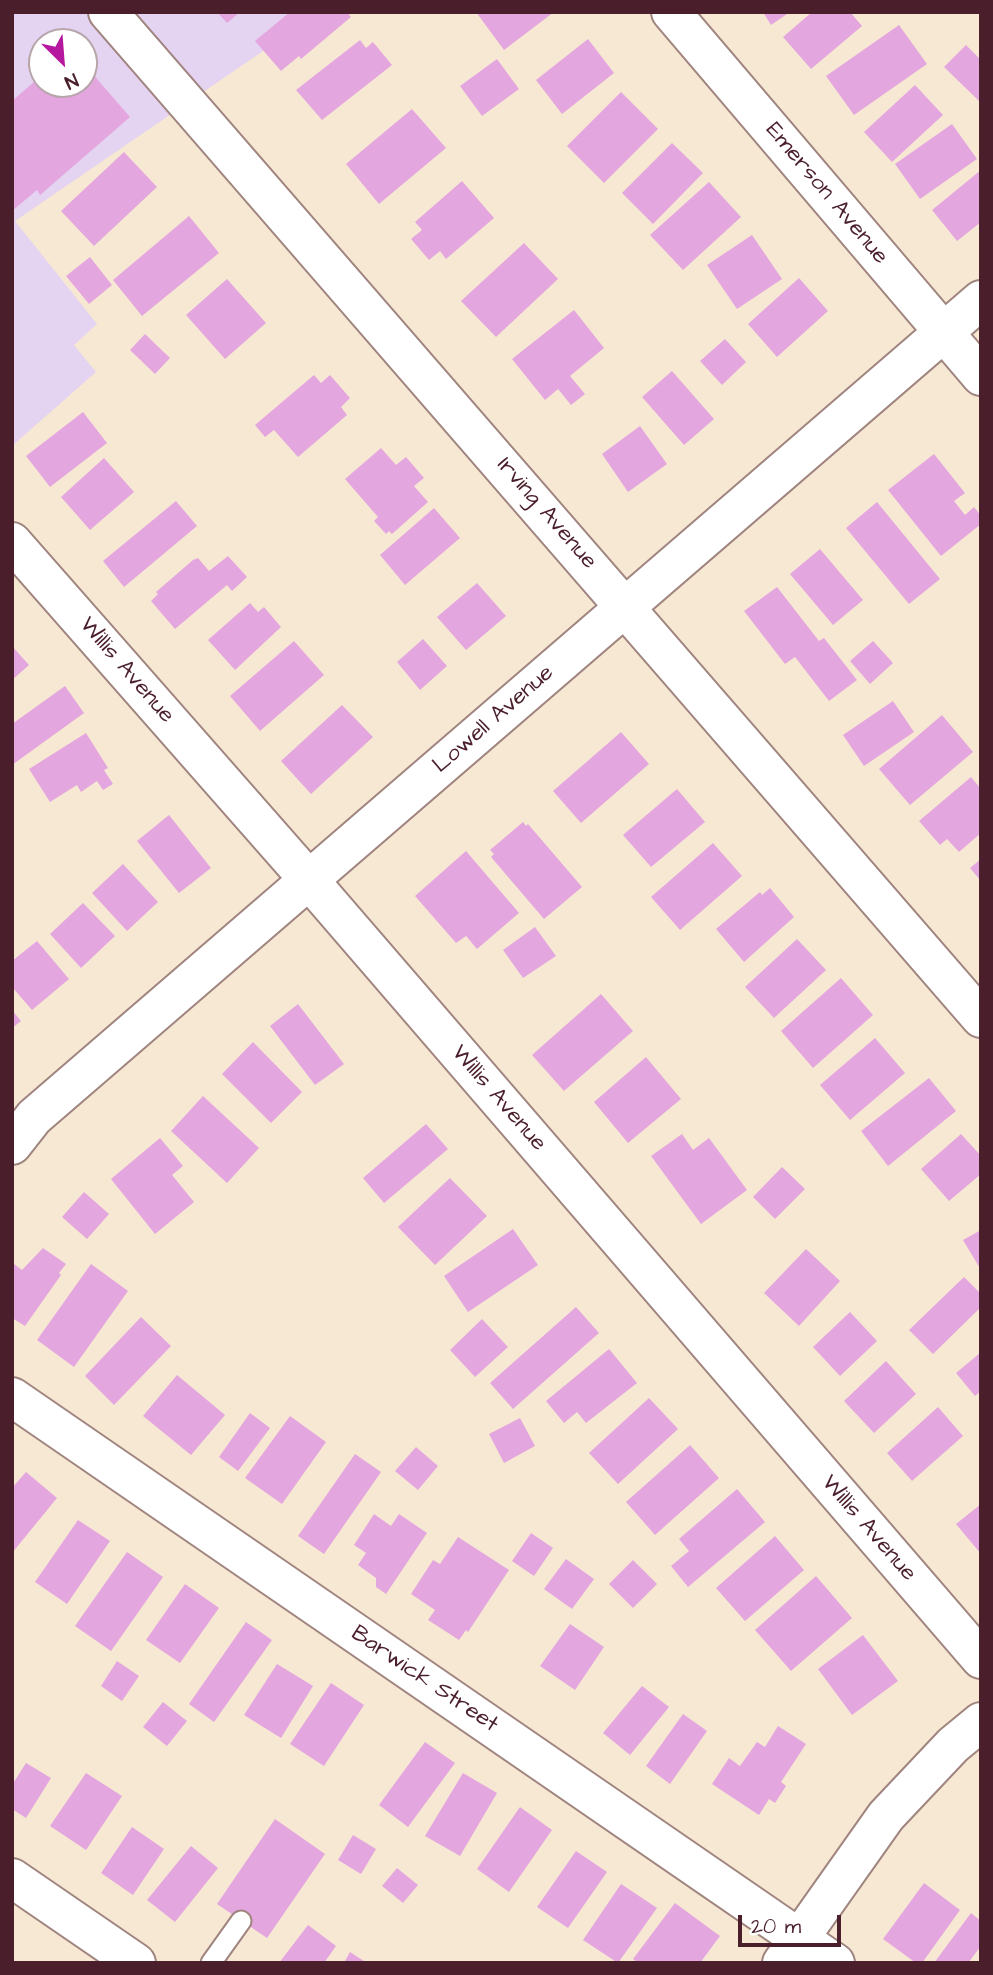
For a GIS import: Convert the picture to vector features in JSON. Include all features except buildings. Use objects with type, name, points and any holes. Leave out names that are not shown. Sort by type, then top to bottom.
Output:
[{"type":"street","name":"Irving Avenue","points":[[108,12],[981,1018]]},
{"type":"street","name":"Emerson Avenue","points":[[671,12],[981,376]]},
{"type":"street","name":"Lowell Avenue","points":[[15,1133],[981,300]]},
{"type":"street","name":"Willis Avenue","points":[[12,542],[309,880],[981,1659]]},
{"type":"street","name":"Barwick Street","points":[[12,1397],[790,1950],[835,1963]]},
{"type":"street","points":[[790,1950],[886,1816],[953,1745],[981,1722]]},
{"type":"street","points":[[12,1878],[136,1963]]},
{"type":"lane","points":[[211,1963],[241,1921]]},
{"type":"shaded area","points":[[12,12],[320,12],[15,221],[97,324],[74,345],[96,372],[12,446]]}]
